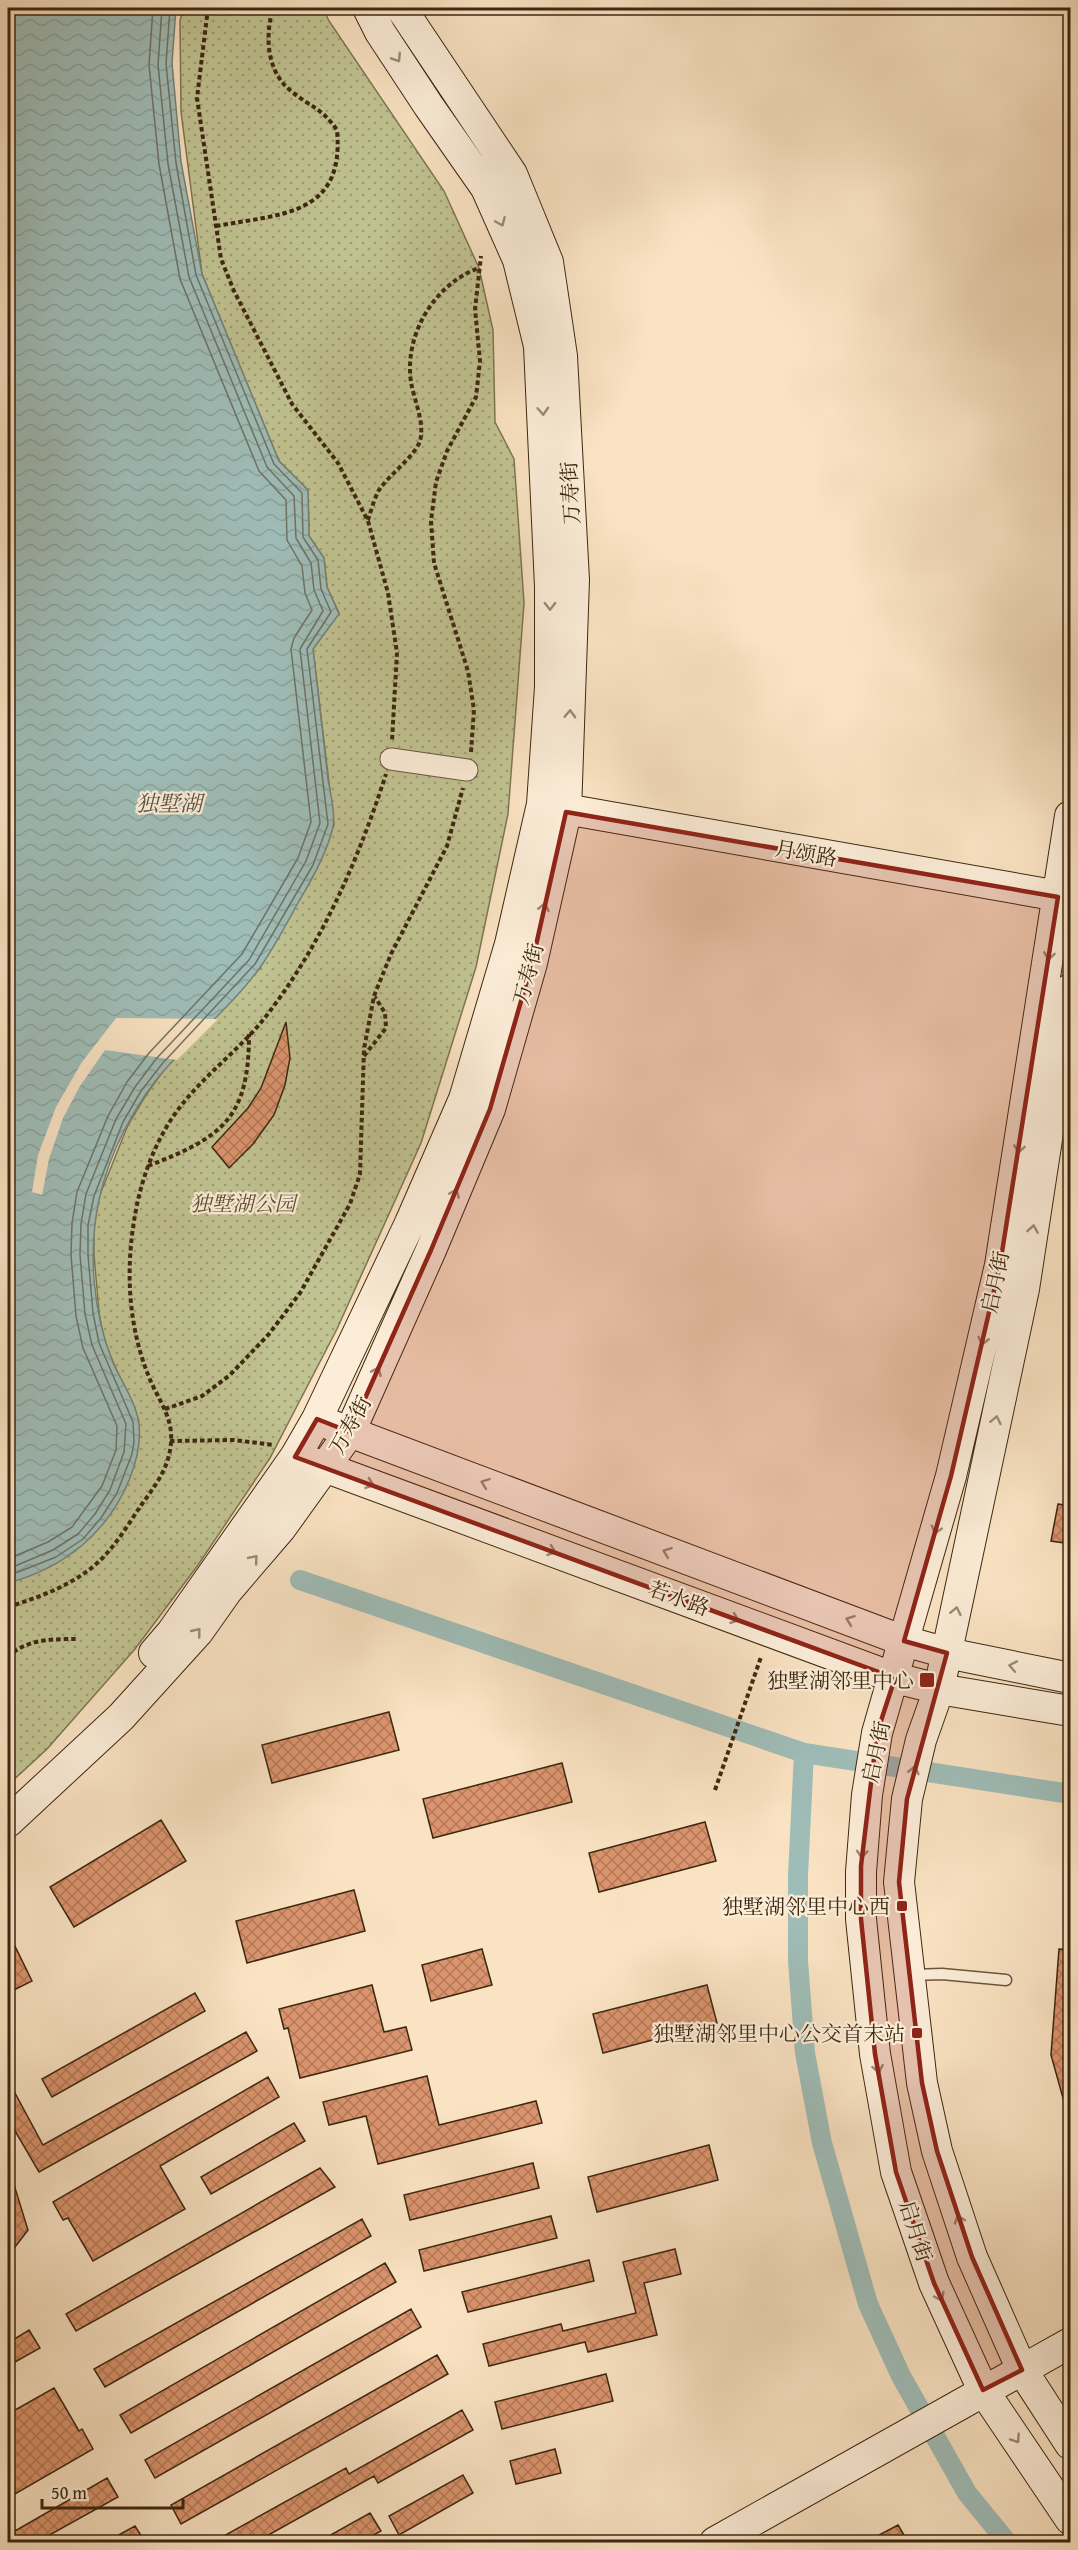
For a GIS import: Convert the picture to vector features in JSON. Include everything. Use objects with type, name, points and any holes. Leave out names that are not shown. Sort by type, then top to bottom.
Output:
[{"type":"street","name":"万寿街","points":[[268,1521],[296,1454],[317,1419],[410,1223],[464,1099],[510,944],[554,808],[539,346],[518,260],[486,188],[380,32],[368,8]]},
{"type":"street","name":"万寿街","points":[[8,1806],[23,1794],[217,1585],[268,1521],[326,1467],[350,1432],[431,1250],[490,1109],[532,963],[554,808],[574,580],[562,356],[548,262],[512,174],[401,8]]},
{"type":"street","points":[[391,759],[467,770]]},
{"type":"street","name":"月颂路","points":[[554,808],[1064,898]]},
{"type":"street","name":"启月街","points":[[1071,816],[1064,898],[1000,1265],[951,1476],[895,1678],[877,1733],[867,1795],[861,1866],[861,1919],[875,2054],[896,2172],[934,2283],[983,2390],[1071,2519]]},
{"type":"street","name":"启月街","points":[[1071,989],[1024,1289],[939,1689],[921,1740],[907,1799],[899,1882],[922,2083],[937,2151],[972,2257],[1022,2370],[1071,2444]]},
{"type":"street","name":"若水路","points":[[317,1419],[904,1641],[947,1653],[1071,1678]]},
{"type":"street","name":"若水路","points":[[296,1454],[895,1678],[939,1689],[1071,1711]]},
{"type":"street","name":"万寿街","points":[[8,1822],[121,1717],[198,1632],[217,1585]]},
{"type":"street","points":[[715,2542],[939,2418],[983,2390],[1071,2343]]},
{"type":"lane","points":[[909,1975],[942,1974],[1006,1980]]},
{"type":"path","points":[[8,1607],[44,1596],[76,1578],[107,1554],[163,1476],[170,1455],[165,1409],[149,1377],[135,1337],[129,1288],[133,1233],[148,1166],[165,1128],[184,1101],[269,1012],[311,950],[344,884],[372,818],[391,759],[397,653],[388,593],[368,521],[338,463],[292,404],[221,259],[197,98],[208,8]]},
{"type":"path","points":[[216,226],[282,214],[309,204],[327,190],[337,168],[337,130],[315,105],[292,92],[274,70],[268,33],[273,8]]},
{"type":"path","points":[[165,1409],[202,1396],[230,1375],[269,1334],[300,1293],[328,1246],[350,1204],[360,1174],[364,1056],[374,996],[391,954],[447,846],[467,770],[474,710],[468,671],[434,562],[431,521],[436,482],[447,451],[476,397],[480,362],[474,309],[481,256]]},
{"type":"path","points":[[368,521],[378,491],[417,447],[421,437],[410,358],[417,328],[431,304],[451,284],[479,268]]},
{"type":"path","points":[[364,1056],[386,1028],[385,1013],[374,996]]},
{"type":"path","points":[[148,1166],[192,1149],[212,1135],[228,1118],[240,1101],[246,1086],[249,1034]]},
{"type":"path","points":[[170,1441],[234,1440],[296,1454]]},
{"type":"path","points":[[8,1657],[12,1652],[41,1640],[77,1639]]},
{"type":"path","points":[[714,1790],[761,1657]]},
{"type":"highlighted area","points":[[566,812],[1058,897],[1000,1265],[951,1476],[904,1641],[947,1653],[907,1799],[899,1882],[922,2083],[937,2151],[972,2257],[1022,2370],[983,2390],[934,2283],[896,2172],[875,2054],[861,1919],[861,1866],[877,1733],[895,1678],[295,1457],[317,1419],[350,1432],[431,1250],[490,1109],[532,963]]},
{"type":"green space","name":"独墅湖公园","points":[[183,8],[323,8],[329,21],[444,191],[479,268],[493,330],[495,422],[514,459],[524,603],[508,814],[476,967],[421,1143],[337,1329],[270,1458],[198,1565],[135,1649],[47,1749],[8,1785],[8,1564],[139,1421],[104,1341],[94,1255],[94,1226],[99,1197],[128,1125],[146,1095],[166,1067],[260,968],[334,825],[313,649],[339,613],[327,587],[324,558],[309,536],[308,490],[279,461],[202,274],[181,112],[180,21]]},
{"type":"water","name":"独墅湖","points":[[8,8],[176,8],[172,63],[181,162],[202,274],[279,461],[308,490],[309,536],[324,558],[327,587],[339,614],[313,649],[334,816],[333,827],[323,856],[281,934],[251,980],[168,1066],[145,1095],[117,1146],[99,1200],[94,1240],[94,1281],[100,1322],[112,1360],[138,1417],[139,1445],[132,1471],[121,1498],[110,1516],[82,1546],[48,1568],[8,1583]]},
{"type":"pier","points":[[116,1018],[218,1019],[177,1060],[105,1050],[80,1086],[63,1118],[49,1159],[42,1195],[32,1192],[38,1155],[56,1107],[82,1062]]},
{"type":"building","points":[[286,1022],[290,1058],[285,1085],[274,1115],[253,1144],[229,1168],[212,1147],[248,1108],[261,1088]]},
{"type":"building","points":[[1058,1504],[1071,1506],[1071,1544],[1051,1541]]},
{"type":"building","points":[[389,1712],[399,1750],[272,1783],[262,1745]]},
{"type":"building","points":[[562,1763],[572,1802],[433,1838],[423,1799]]},
{"type":"building","points":[[161,1820],[186,1861],[74,1927],[50,1887]]},
{"type":"building","points":[[705,1822],[716,1861],[599,1892],[589,1853]]},
{"type":"building","points":[[354,1890],[365,1931],[247,1963],[236,1921]]},
{"type":"building","points":[[8,1932],[32,1981],[8,1993]]},
{"type":"building","points":[[482,1949],[492,1985],[431,2001],[422,1965]]},
{"type":"building","points":[[1059,1949],[1071,1950],[1071,2108],[1066,2109],[1051,2055]]},
{"type":"building","points":[[372,1985],[384,2032],[406,2027],[412,2050],[300,2078],[288,2028],[284,2029],[279,2009]]},
{"type":"building","points":[[707,1985],[717,2023],[603,2053],[593,2014]]},
{"type":"building","points":[[195,1993],[205,2011],[52,2097],[42,2079]]},
{"type":"building","points":[[246,2032],[257,2051],[39,2172],[8,2119],[8,2080],[43,2145]]},
{"type":"building","points":[[427,2076],[439,2125],[536,2101],[542,2123],[378,2164],[366,2116],[329,2125],[323,2102]]},
{"type":"building","points":[[268,2077],[279,2097],[160,2166],[185,2209],[93,2261],[68,2218],[63,2220],[53,2202]]},
{"type":"building","points":[[294,2123],[305,2141],[211,2194],[201,2177]]},
{"type":"building","points":[[709,2145],[718,2180],[597,2212],[588,2177]]},
{"type":"building","points":[[533,2163],[539,2188],[410,2220],[404,2195]]},
{"type":"building","points":[[320,2168],[335,2187],[76,2331],[66,2314]]},
{"type":"building","points":[[8,2175],[11,2175],[28,2230],[8,2256]]},
{"type":"building","points":[[551,2216],[557,2238],[424,2271],[419,2250]]},
{"type":"building","points":[[362,2219],[371,2236],[105,2387],[94,2369]]},
{"type":"building","points":[[675,2249],[681,2274],[644,2283],[657,2335],[588,2352],[585,2342],[489,2366],[483,2344],[561,2324],[563,2331],[636,2313],[623,2262]]},
{"type":"building","points":[[589,2260],[594,2281],[468,2312],[462,2292]]},
{"type":"building","points":[[385,2263],[396,2282],[131,2433],[120,2415]]},
{"type":"building","points":[[411,2309],[421,2327],[155,2478],[145,2460]]},
{"type":"building","points":[[29,2330],[40,2348],[8,2366],[8,2343]]},
{"type":"building","points":[[437,2355],[448,2374],[181,2524],[171,2505]]},
{"type":"building","points":[[606,2374],[613,2401],[502,2429],[495,2402]]},
{"type":"building","points":[[54,2388],[79,2431],[82,2429],[93,2449],[8,2498],[8,2414]]},
{"type":"building","points":[[462,2410],[473,2430],[378,2483],[374,2476],[256,2542],[213,2542],[346,2468],[349,2474]]},
{"type":"building","points":[[555,2449],[561,2473],[516,2484],[510,2461]]},
{"type":"building","points":[[463,2475],[473,2493],[399,2535],[389,2516]]},
{"type":"building","points":[[107,2478],[118,2497],[37,2542],[8,2542],[8,2535]]},
{"type":"building","points":[[370,2513],[381,2531],[361,2542],[318,2542]]},
{"type":"building","points":[[898,2525],[908,2542],[866,2542]]},
{"type":"building","points":[[135,2526],[145,2542],[106,2542]]},
{"type":"waterway","points":[[300,1580],[804,1753],[1070,1794]]},
{"type":"waterway","points":[[804,1753],[798,1875],[798,1961],[805,2053],[822,2143],[868,2304],[901,2376],[967,2493],[1007,2542]]},
{"type":"place","name":"独墅湖邻里中心","points":[[927,1680]]},
{"type":"place","name":"独墅湖邻里中心西","points":[[902,1906]]},
{"type":"place","name":"独墅湖邻里中心公交首末站","points":[[917,2033]]}]
